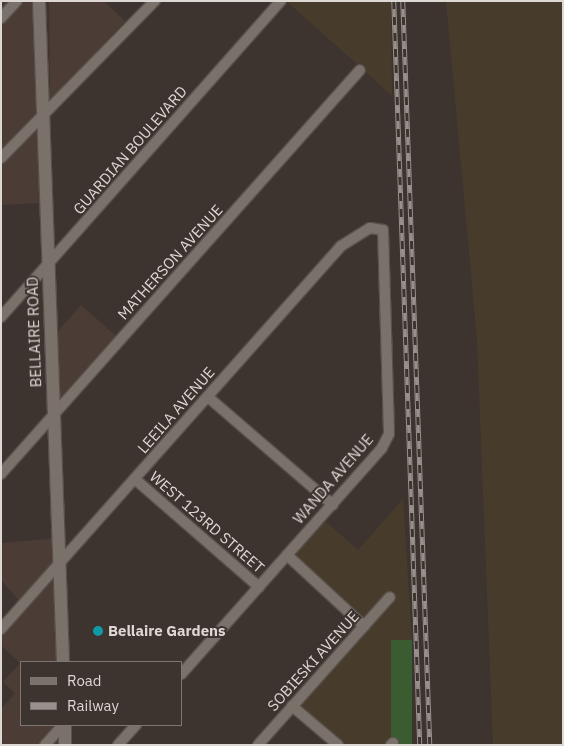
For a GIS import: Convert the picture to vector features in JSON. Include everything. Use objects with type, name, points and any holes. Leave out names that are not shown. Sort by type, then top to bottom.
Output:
[{"type":"street","points":[[1,18],[16,1]]},
{"type":"street","name":"BELLAIRE ROAD","points":[[38,1],[63,661]]},
{"type":"street","points":[[1,158],[43,111],[60,100],[155,1]]},
{"type":"street","name":"GUARDIAN BOULEVARD","points":[[1,317],[281,1]]},
{"type":"street","name":"MATHERSON AVENUE","points":[[1,474],[360,70]]},
{"type":"street","name":"LEEILA AVENUE","points":[[1,629],[136,480],[342,246],[370,228],[383,230]]},
{"type":"street","name":"WANDA AVENUE","points":[[182,673],[333,505],[389,434],[383,230]]},
{"type":"street","points":[[208,397],[333,505]]},
{"type":"street","name":"WEST 123RD STREET","points":[[136,480],[259,587]]},
{"type":"street","points":[[287,555],[364,626]]},
{"type":"street","name":"SOBIESKI AVENUE","points":[[258,745],[390,597]]},
{"type":"street","points":[[292,706],[338,745]]},
{"type":"street","points":[[45,745],[63,726]]},
{"type":"street","points":[[64,726],[65,745]]},
{"type":"street","points":[[118,745],[135,726]]},
{"type":"shaded area","points":[[1,1],[35,1],[41,203],[1,205],[1,163],[7,157],[1,152]]},
{"type":"shaded area","points":[[49,1],[104,1],[125,21],[50,101]]},
{"type":"shaded area","points":[[286,1],[391,1],[392,96],[356,63]]},
{"type":"shaded area","points":[[446,1],[563,1],[563,745],[493,745],[477,339]]},
{"type":"shaded area","points":[[81,305],[116,336],[60,398],[58,331]]},
{"type":"shaded area","points":[[403,499],[412,640],[391,641],[395,745],[342,745],[293,703],[360,626],[288,562],[325,521],[358,550]]},
{"type":"shaded area","points":[[62,538],[67,661],[20,661],[20,663],[1,645],[1,626],[22,604],[1,580],[1,543]]},
{"type":"shaded area","points":[[20,663],[20,726],[68,726],[68,745],[5,745],[1,741],[1,709],[15,693],[3,682]]},
{"type":"green space","points":[[391,640],[412,640],[412,745],[391,745]]},
{"type":"railway","points":[[394,1],[420,745]]},
{"type":"railway","points":[[403,1],[430,745]]},
{"type":"place","name":"Bellaire Gardens","points":[[98,631]]}]
